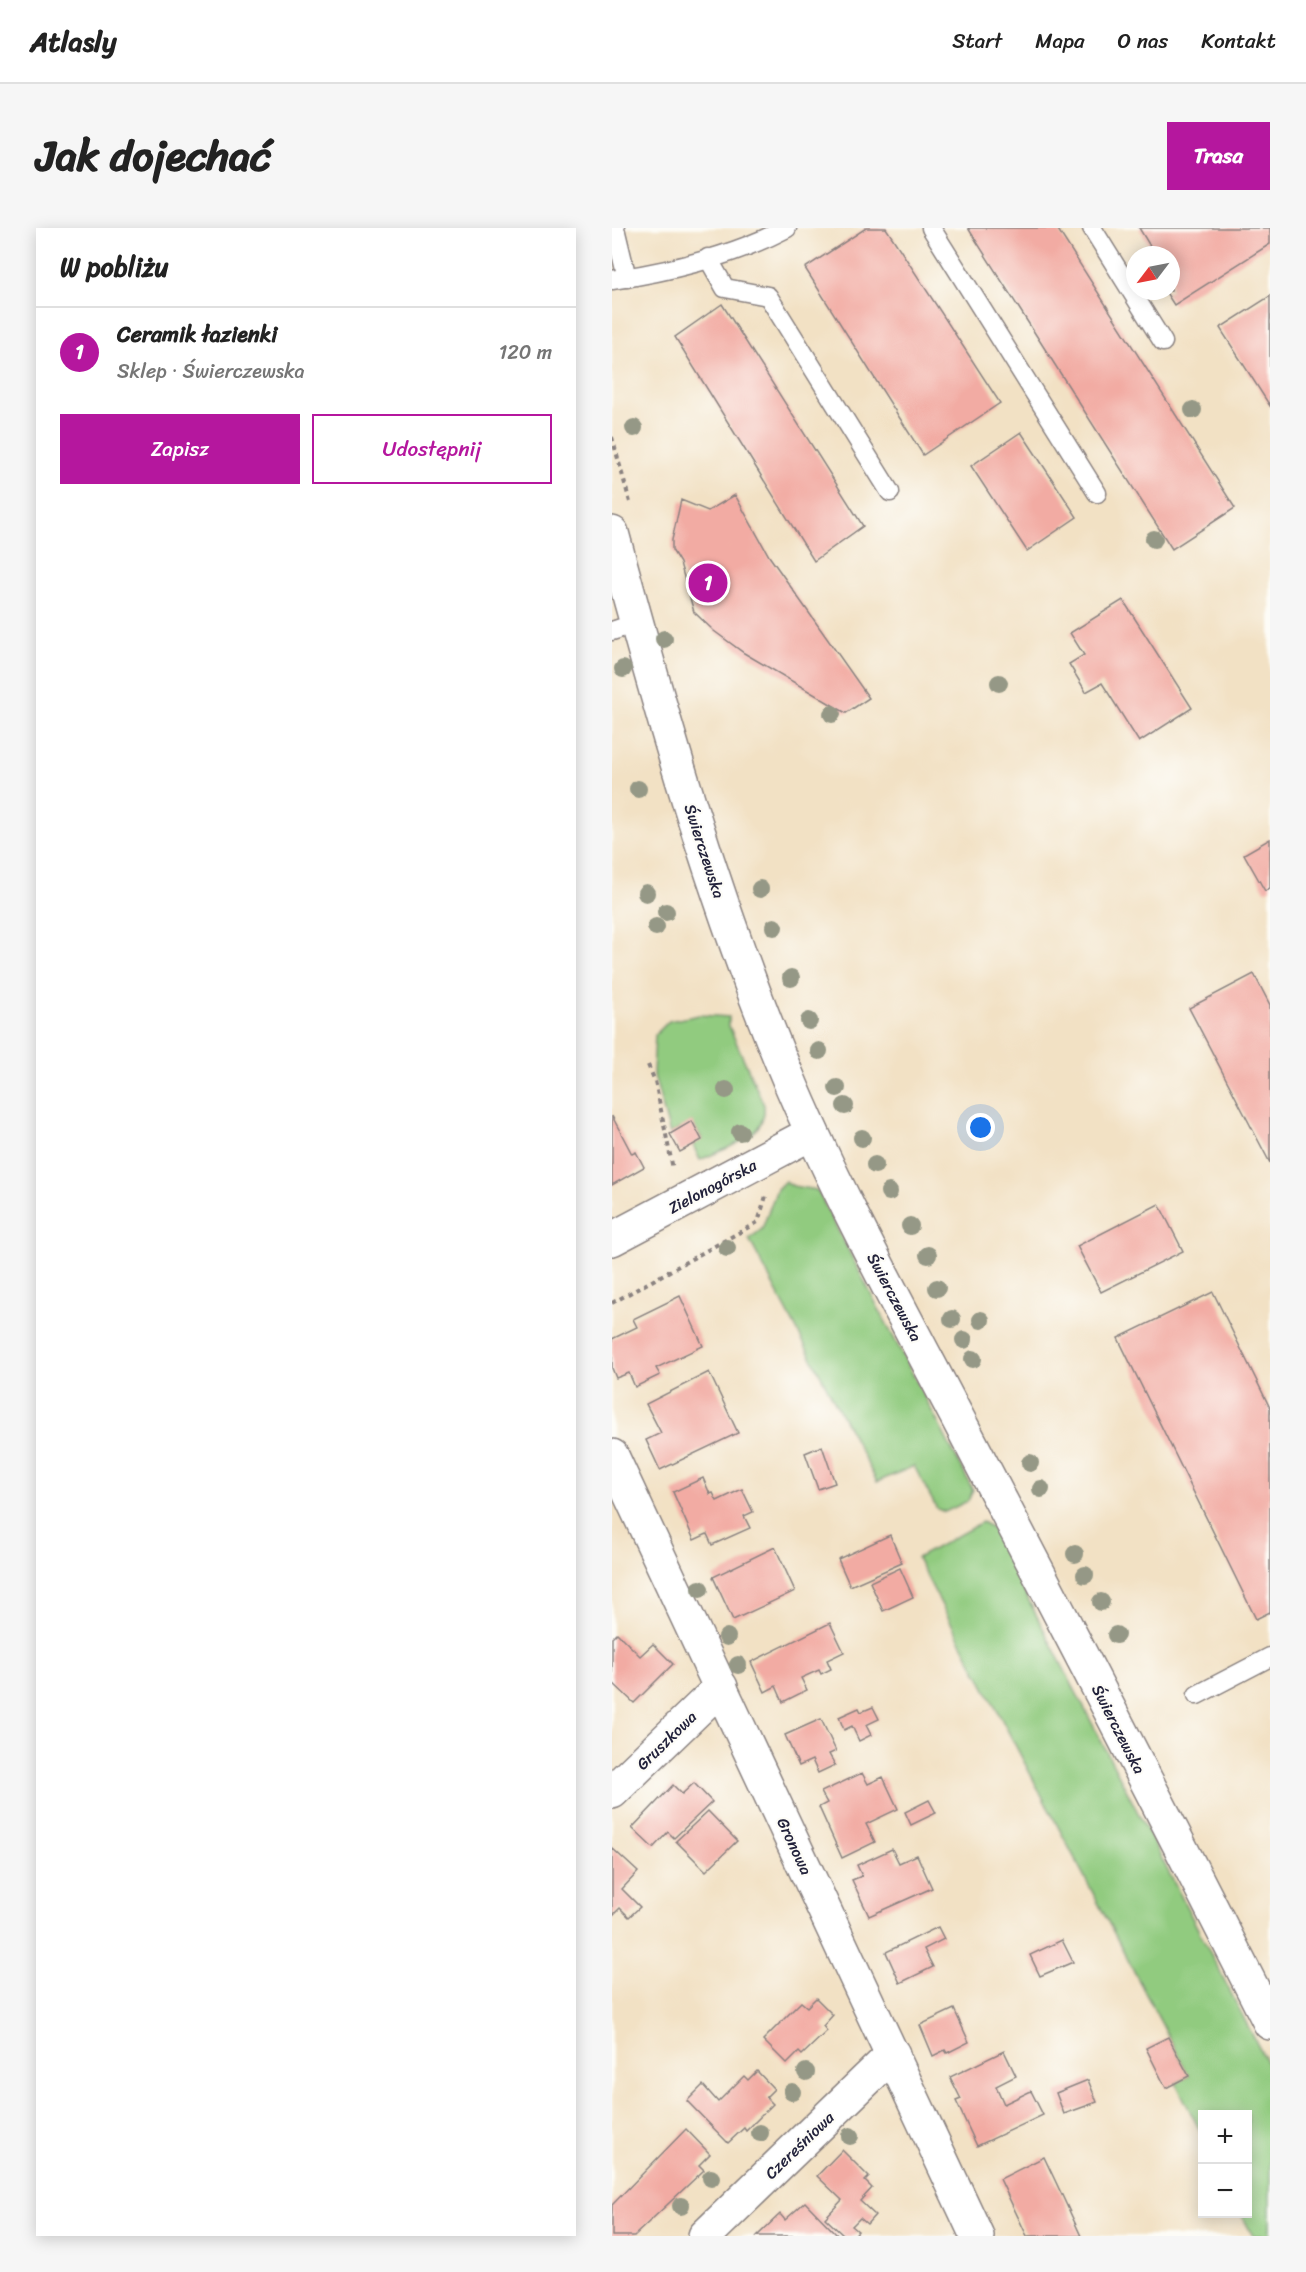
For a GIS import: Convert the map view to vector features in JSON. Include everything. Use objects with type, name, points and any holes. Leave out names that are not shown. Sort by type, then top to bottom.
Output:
[{"type":"street","name":"Świerczewska","points":[[612,533],[624,627],[681,779],[765,1020],[812,1133],[856,1223],[1270,2023]]},
{"type":"street","name":"Zielonogórska","points":[[612,1239],[812,1133]]},
{"type":"street","name":"Gronowa","points":[[612,1456],[977,2236]]},
{"type":"street","name":"Gruszkowa","points":[[612,1792],[721,1687]]},
{"type":"street","name":"Czereśniowa","points":[[705,2236],[893,2054]]},
{"type":"lane","points":[[615,228],[620,279],[666,270],[708,258],[762,240],[787,228]]},
{"type":"lane","points":[[931,228],[1097,493]]},
{"type":"lane","points":[[1092,228],[1163,342]]},
{"type":"lane","points":[[708,258],[725,288],[768,296],[891,492]]},
{"type":"lane","points":[[1197,1695],[1270,1657]]},
{"type":"path","points":[[648,1065],[655,1081],[674,1170]]},
{"type":"green space","points":[[699,1015],[729,1017],[729,1026],[764,1105],[759,1126],[752,1134],[700,1160],[693,1145],[702,1139],[692,1122],[670,1134],[653,1072],[655,1035],[669,1021]]},
{"type":"green space","points":[[785,1181],[793,1186],[817,1190],[973,1490],[968,1501],[945,1512],[937,1509],[914,1466],[877,1482],[749,1239],[762,1229],[777,1189]]},
{"type":"green space","points":[[982,1522],[991,1527],[1270,2069],[1270,2236],[1253,2236],[1243,2218],[1252,2218],[1252,2110],[1198,2110],[1198,2127],[1176,2083],[1189,2076],[917,1558]]},
{"type":"building","points":[[866,228],[886,228],[1000,403],[923,455],[805,268]]},
{"type":"building","points":[[968,228],[1057,228],[1235,508],[1172,549]]},
{"type":"building","points":[[1139,228],[1270,228],[1270,244],[1174,305],[1171,300],[1180,300],[1180,246],[1150,246]]},
{"type":"building","points":[[1270,296],[1270,406],[1220,328]]},
{"type":"building","points":[[722,304],[863,526],[814,561],[675,337]]},
{"type":"building","points":[[1021,432],[1077,517],[1027,551],[971,466]]},
{"type":"building","points":[[735,495],[769,556],[869,698],[846,713],[744,653],[714,631],[694,612],[680,563],[672,550],[681,500],[708,511]]},
{"type":"building","points":[[1123,600],[1192,708],[1139,742],[1102,683],[1086,692],[1069,664],[1084,655],[1070,633]]},
{"type":"building","points":[[1270,839],[1270,888],[1265,891],[1244,854]]},
{"type":"building","points":[[1254,974],[1270,1005],[1270,1163],[1189,1008]]},
{"type":"building","points":[[612,1116],[632,1154],[636,1152],[644,1167],[612,1185]]},
{"type":"building","points":[[692,1121],[702,1140],[680,1152],[670,1134]]},
{"type":"building","points":[[1159,1204],[1183,1251],[1101,1292],[1077,1246]]},
{"type":"building","points":[[1213,1292],[1270,1408],[1270,1612],[1256,1619],[1118,1338]]},
{"type":"building","points":[[680,1296],[703,1346],[656,1368],[660,1375],[635,1387],[629,1373],[616,1378],[612,1368],[612,1339],[637,1327],[633,1319]]},
{"type":"building","points":[[709,1372],[738,1433],[660,1470],[646,1440],[661,1433],[646,1404]]},
{"type":"building","points":[[822,1446],[835,1483],[818,1489],[805,1453]]},
{"type":"building","points":[[703,1478],[710,1494],[713,1493],[717,1501],[742,1489],[753,1512],[744,1516],[750,1528],[712,1545],[707,1534],[694,1540],[673,1492]]},
{"type":"building","points":[[890,1535],[902,1563],[850,1586],[838,1559]]},
{"type":"building","points":[[775,1547],[795,1591],[733,1620],[713,1577]]},
{"type":"building","points":[[900,1568],[913,1597],[883,1611],[870,1582]]},
{"type":"building","points":[[830,1623],[844,1652],[827,1660],[831,1669],[821,1674],[819,1670],[801,1678],[807,1690],[783,1702],[776,1686],[765,1692],[751,1662]]},
{"type":"building","points":[[617,1633],[640,1656],[653,1644],[673,1664],[634,1703],[612,1682],[612,1638]]},
{"type":"building","points":[[873,1707],[879,1719],[866,1725],[871,1735],[859,1741],[852,1726],[844,1730],[839,1717],[859,1708],[861,1712]]},
{"type":"building","points":[[821,1719],[836,1751],[829,1754],[835,1765],[818,1773],[812,1760],[799,1766],[785,1735]]},
{"type":"building","points":[[862,1773],[868,1784],[883,1777],[898,1809],[866,1824],[875,1842],[842,1858],[819,1807],[827,1803],[821,1792]]},
{"type":"building","points":[[694,1783],[712,1802],[674,1838],[668,1832],[653,1848],[632,1828],[673,1785],[682,1794]]},
{"type":"building","points":[[929,1800],[936,1813],[911,1825],[905,1812]]},
{"type":"building","points":[[708,1811],[737,1841],[706,1871],[676,1841]]},
{"type":"building","points":[[612,1848],[638,1872],[622,1889],[640,1907],[629,1917],[620,1908],[612,1916]]},
{"type":"building","points":[[892,1849],[899,1863],[917,1855],[932,1888],[869,1916],[852,1880],[862,1876],[857,1865]]},
{"type":"building","points":[[938,1927],[944,1939],[924,1949],[933,1967],[900,1983],[886,1952]]},
{"type":"building","points":[[1062,1940],[1073,1962],[1040,1976],[1030,1955]]},
{"type":"building","points":[[816,1998],[833,2015],[823,2026],[827,2031],[802,2055],[799,2052],[787,2064],[763,2040],[801,2002],[807,2007]]},
{"type":"building","points":[[954,2009],[969,2042],[947,2053],[945,2050],[933,2056],[920,2025]]},
{"type":"building","points":[[1168,2037],[1189,2076],[1166,2088],[1146,2048]]},
{"type":"building","points":[[1004,2051],[1016,2076],[996,2086],[1004,2104],[1031,2091],[1043,2115],[977,2146],[956,2101],[961,2099],[950,2077]]},
{"type":"building","points":[[757,2071],[774,2089],[766,2097],[773,2104],[746,2131],[744,2128],[728,2143],[687,2101],[703,2085],[718,2102],[744,2076],[748,2080]]},
{"type":"building","points":[[1088,2080],[1097,2102],[1064,2114],[1056,2093]]},
{"type":"building","points":[[686,2129],[710,2154],[699,2165],[704,2170],[634,2236],[612,2236],[612,2205]]},
{"type":"building","points":[[842,2150],[869,2177],[865,2181],[872,2188],[860,2201],[875,2215],[867,2224],[860,2218],[852,2226],[858,2231],[854,2236],[844,2236],[825,2218],[842,2200],[817,2176]]},
{"type":"building","points":[[1044,2157],[1081,2236],[1027,2236],[1000,2179]]},
{"type":"building","points":[[805,2202],[838,2236],[757,2236],[780,2214],[785,2220]]},
{"type":"place","name":"Ceramik łazienki","points":[[708,583]]}]
